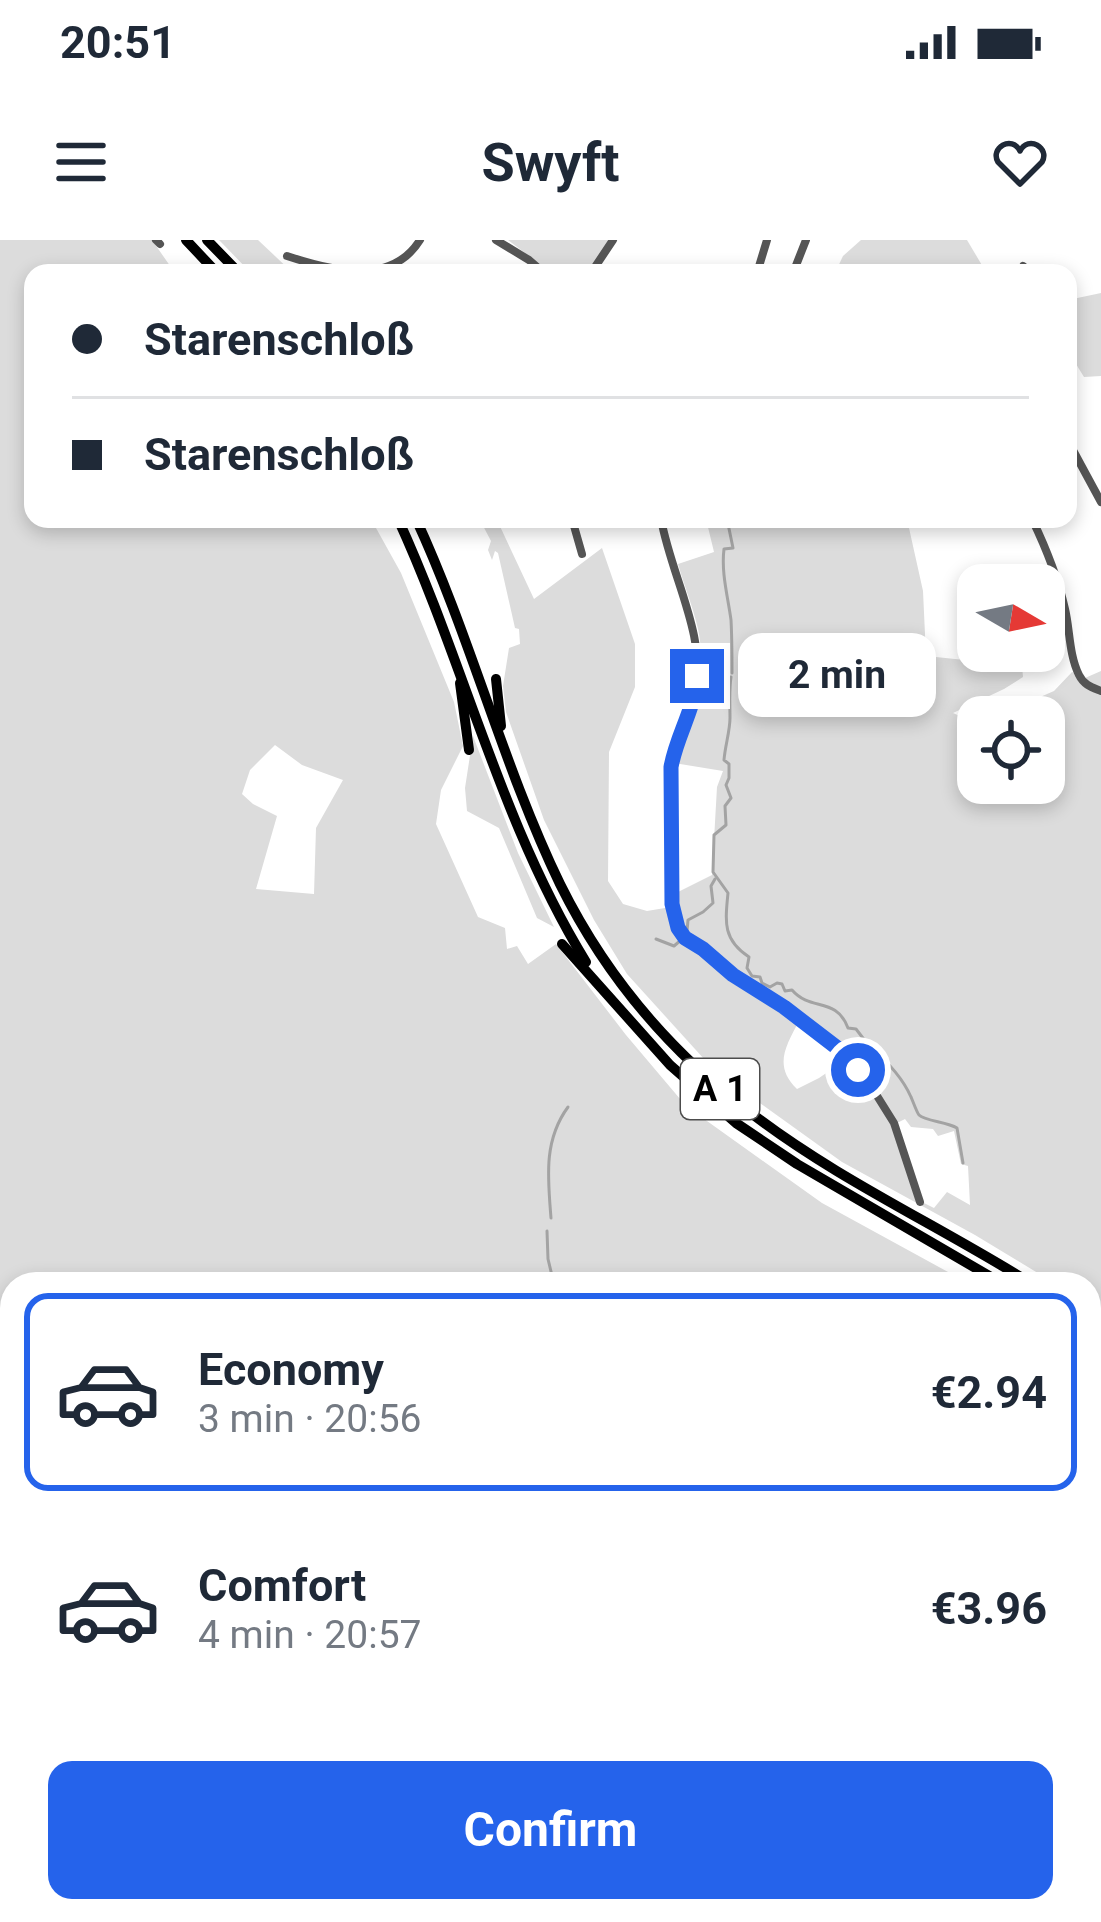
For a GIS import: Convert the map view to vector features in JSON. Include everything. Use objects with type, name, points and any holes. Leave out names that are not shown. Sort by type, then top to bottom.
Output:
[{"type":"highway","points":[[185,240],[209,264]]},
{"type":"highway","points":[[207,240],[230,264]]},
{"type":"highway","name":"A 1","points":[[402,528],[532,863],[600,985],[670,1065],[736,1123],[796,1164],[982,1272]]},
{"type":"highway","name":"A 1","points":[[420,528],[547,856],[576,915],[619,982],[704,1076],[753,1115],[813,1156],[915,1207],[939,1228],[1012,1272]]},
{"type":"highway","points":[[457,662],[469,750]]},
{"type":"highway","points":[[496,679],[502,741]]},
{"type":"highway","points":[[562,944],[600,985]]},
{"type":"street","points":[[388,264],[408,255],[421,240]]},
{"type":"street","points":[[496,240],[534,264]]},
{"type":"street","points":[[287,256],[312,264]]},
{"type":"street","points":[[1077,458],[1101,502]]},
{"type":"street","points":[[575,528],[582,554]]},
{"type":"street","points":[[664,528],[696,635],[696,695],[671,767],[672,904],[678,928],[733,975],[840,1050],[869,1083],[894,1123],[915,1207]]},
{"type":"street","points":[[1036,528],[1054,569],[1077,670],[1081,680],[1101,691]]},
{"type":"shaded area","points":[[0,240],[152,240],[169,264],[24,264],[24,528],[376,528],[401,573],[454,702],[463,746],[441,790],[436,824],[478,917],[505,928],[507,949],[517,946],[528,964],[556,944],[686,1106],[822,1203],[948,1272],[0,1272]],"holes":[[[275,745],[302,765],[343,780],[316,828],[314,894],[256,889],[277,816],[242,794],[250,770]]]},
{"type":"shaded area","points":[[219,240],[258,240],[283,264],[242,264]]},
{"type":"shaded area","points":[[508,240],[610,240],[593,264],[539,264]]},
{"type":"shaded area","points":[[861,240],[967,240],[981,264],[839,264]]},
{"type":"shaded area","points":[[1101,293],[1101,376],[1084,377],[1077,366],[1077,298]]},
{"type":"shaded area","points":[[484,528],[500,528],[534,599],[602,548],[635,644],[635,687],[609,752],[608,881],[623,904],[647,911],[671,907],[674,894],[712,875],[717,787],[723,771],[674,763],[691,714],[701,663],[698,629],[678,564],[714,552],[708,528],[909,528],[923,591],[926,656],[957,659],[957,672],[1023,672],[1023,677],[989,696],[957,696],[953,713],[957,715],[957,804],[1065,804],[1065,696],[1042,696],[1072,672],[1085,678],[1101,671],[1101,1272],[1036,1272],[842,1162],[714,1070],[627,974],[544,820],[506,712],[503,686],[509,648],[520,644],[519,629],[498,553],[492,560],[491,541]],"holes":[[[799,1021],[847,1059],[797,1089],[785,1072],[786,1047]],[[905,1119],[911,1127],[933,1129],[938,1136],[954,1131],[961,1164],[968,1166],[970,1205],[947,1192],[934,1208],[920,1201],[893,1125]]]},
{"type":"shaded area","points":[[473,736],[518,853],[554,927],[537,918],[499,828],[467,811],[465,788]]},
{"type":"waterway","points":[[729,528],[733,548],[724,549],[723,567],[732,673]]},
{"type":"waterway","points":[[731,677],[724,760],[729,764],[726,785],[731,798],[725,806],[726,825],[714,835],[713,872],[728,893],[730,937],[749,957],[747,968],[752,976],[770,987],[782,984],[785,991],[837,1012],[869,1046]]},
{"type":"waterway","points":[[687,931],[688,920],[713,903],[715,879]]},
{"type":"waterway","points":[[656,939],[674,946],[681,940]]},
{"type":"waterway","points":[[873,1051],[900,1078],[919,1115],[957,1128],[963,1163]]},
{"type":"waterway","points":[[551,1218],[551,1147],[568,1107]]},
{"type":"waterway","points":[[547,1231],[551,1272]]},
{"type":"route","points":[[697,676],[692,711],[671,767],[672,904],[678,928],[733,975],[840,1050],[858,1070]]}]
